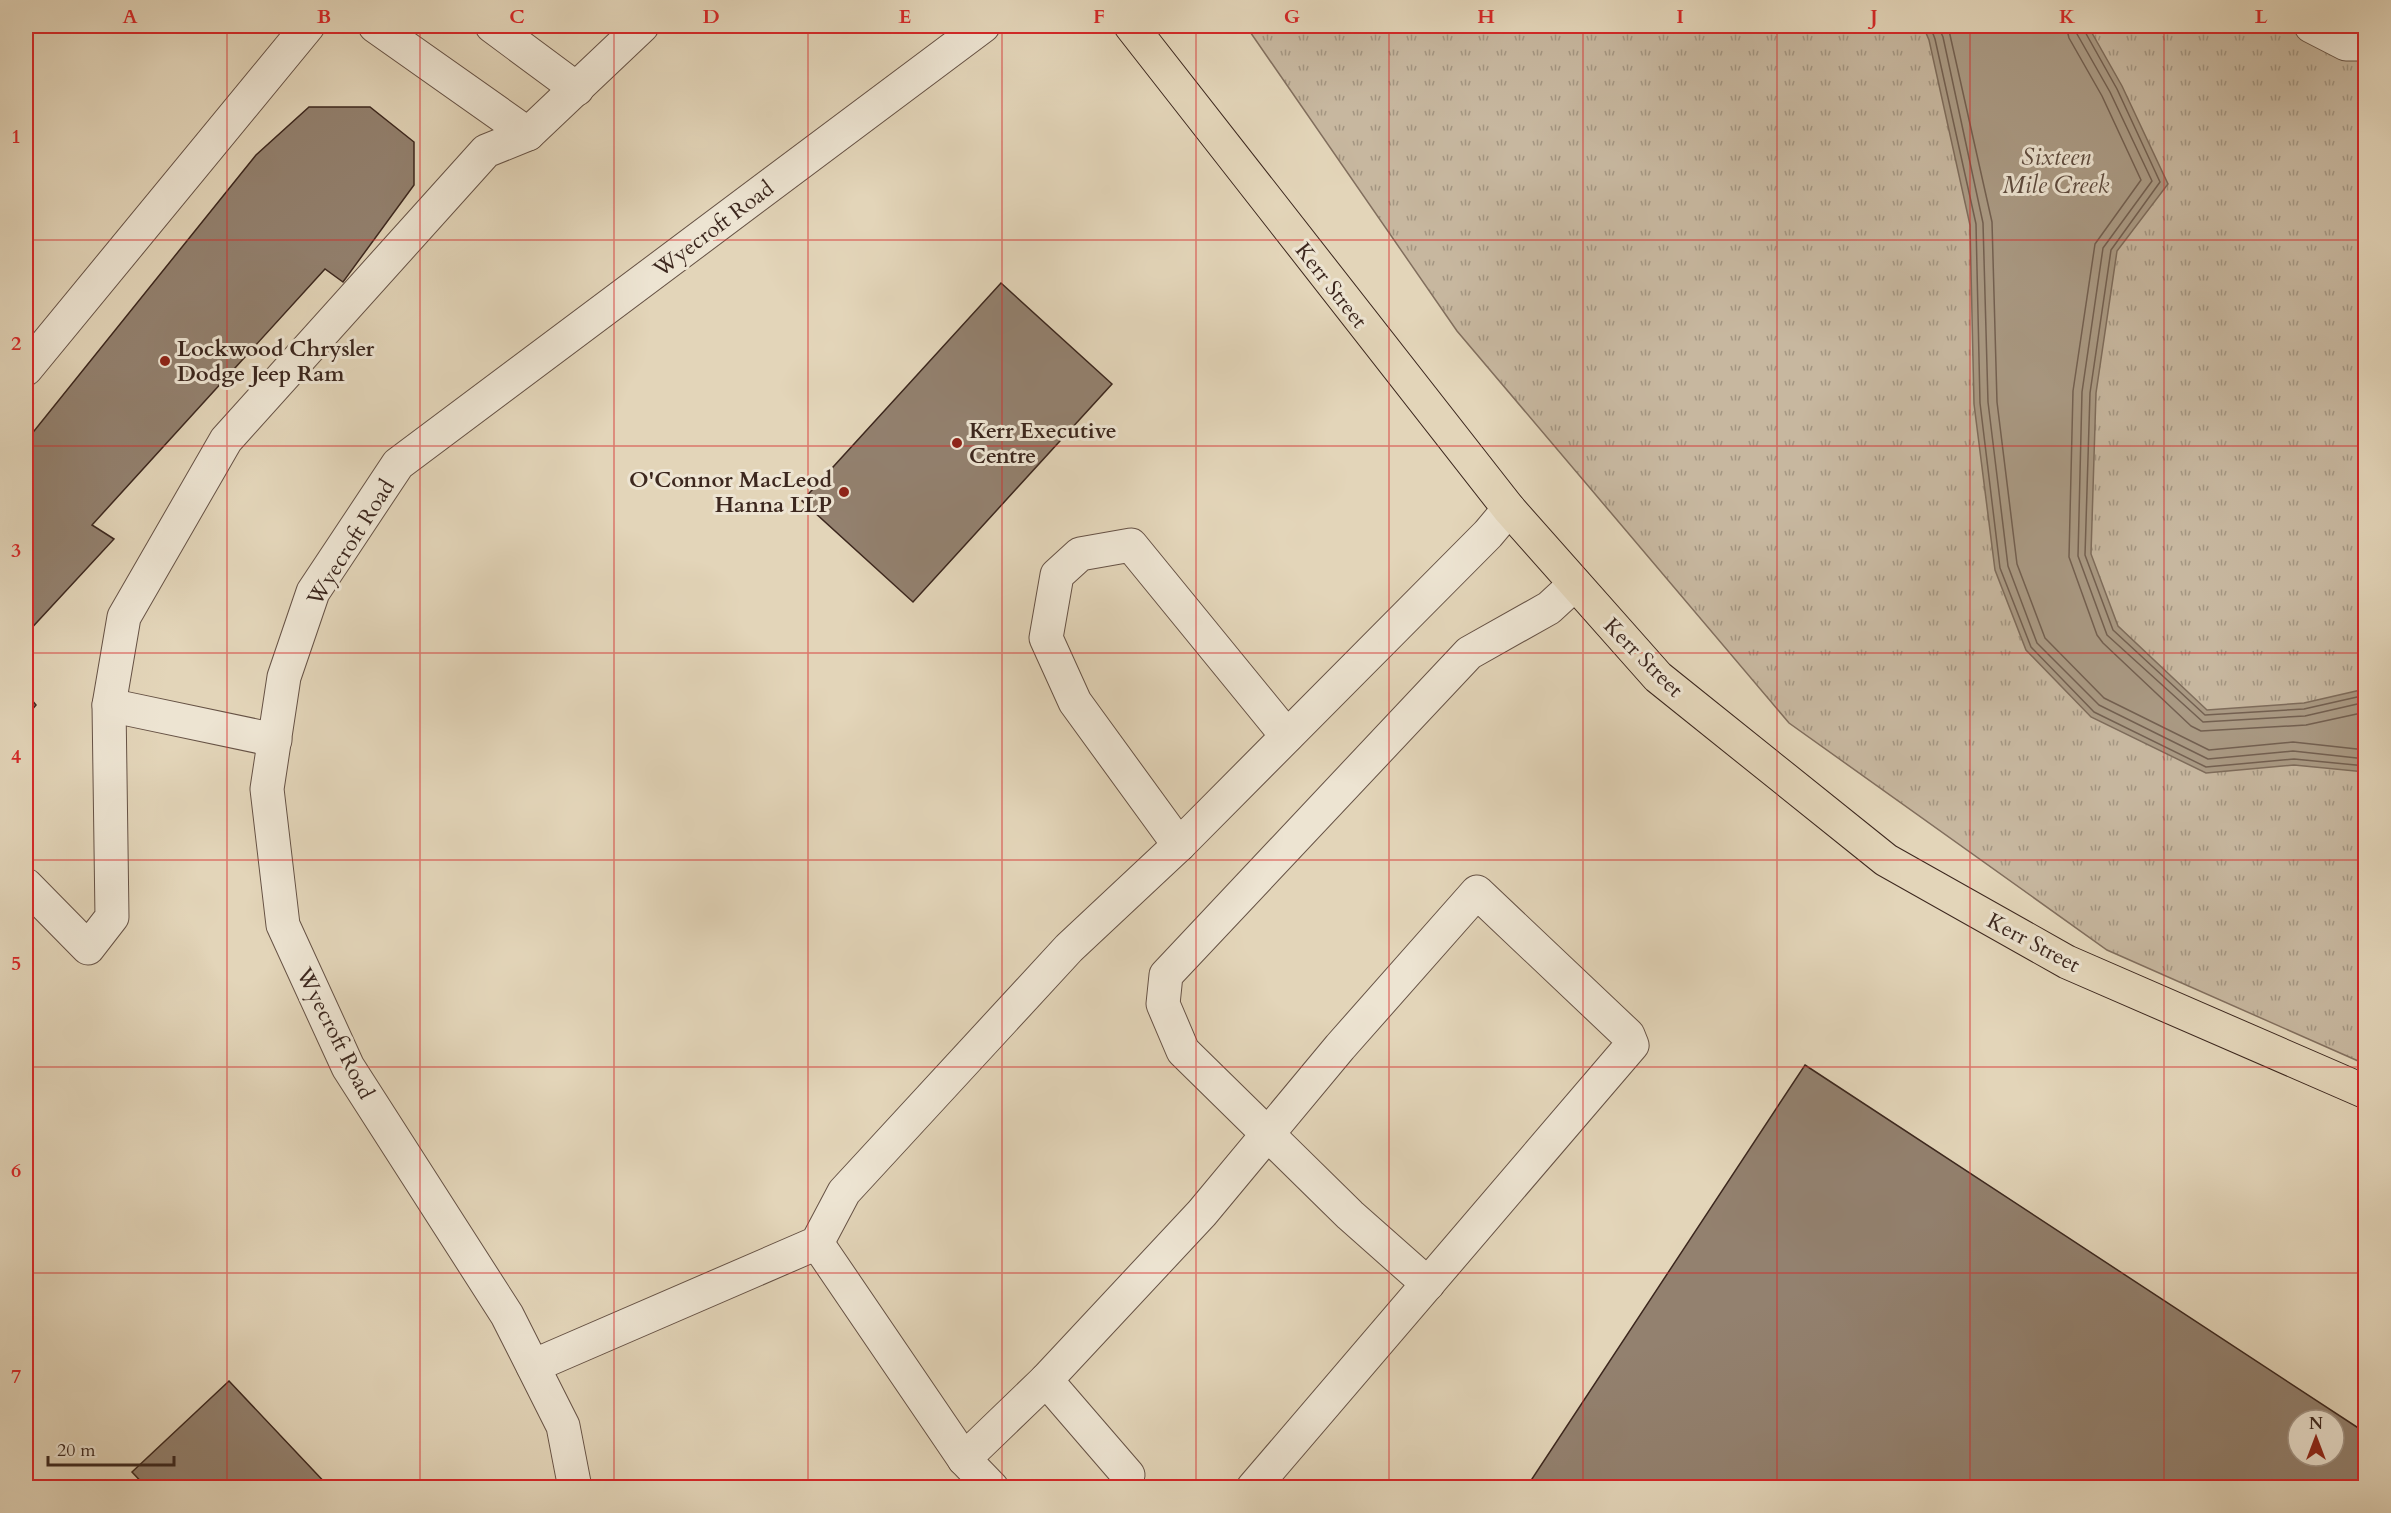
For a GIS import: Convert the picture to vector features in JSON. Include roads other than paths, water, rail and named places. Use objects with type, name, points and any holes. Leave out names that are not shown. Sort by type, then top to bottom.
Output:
[{"type":"main road","name":"Kerr Street","points":[[1131,26],[1509,509],[1658,677],[1886,860],[2067,962],[2366,1092]]},
{"type":"street","points":[[26,369],[308,26]]},
{"type":"street","points":[[375,26],[528,134]]},
{"type":"street","points":[[492,26],[577,88]]},
{"type":"street","points":[[26,885],[88,948],[112,917],[109,705],[124,617],[226,440],[486,151],[528,134],[642,26]]},
{"type":"street","name":"Wyecroft Road","points":[[575,1488],[563,1426],[507,1315],[348,1066],[283,926],[267,789],[284,677],[314,592],[398,464],[983,26]]},
{"type":"street","points":[[2311,26],[2346,44],[2366,44]]},
{"type":"street","points":[[533,1366],[817,1243],[844,1192],[1069,948],[1179,845],[1488,534],[1509,509]]},
{"type":"street","points":[[1179,845],[1075,702],[1046,638],[1057,575],[1080,555],[1131,545],[1287,736]]},
{"type":"street","points":[[1428,1284],[1350,1215],[1183,1051],[1163,1004],[1167,975],[1469,653],[1549,608],[1575,584]]},
{"type":"street","points":[[109,705],[275,740]]},
{"type":"street","points":[[964,1459],[1046,1380],[1202,1213],[1340,1047],[1478,892],[1628,1035],[1632,1045],[1253,1488]]},
{"type":"street","points":[[817,1243],[964,1459],[992,1488]]},
{"type":"street","points":[[1046,1380],[1128,1474]]},
{"type":"water","name":"Sixteen Mile Creek","points":[[1923,26],[2088,26],[2122,86],[2168,184],[2117,251],[2096,393],[2091,554],[2118,626],[2207,710],[2304,703],[2365,689],[2365,772],[2294,765],[2206,773],[2091,717],[2026,650],[1995,570],[1974,404],[1970,225],[1929,40]]},
{"type":"place","name":"Lockwood Chrysler Dodge Jeep Ram","points":[[165,361]]},
{"type":"place","name":"Kerr Executive Centre","points":[[957,443]]},
{"type":"place","name":"O'Connor MacLeod Hanna LLP","points":[[844,492]]}]
